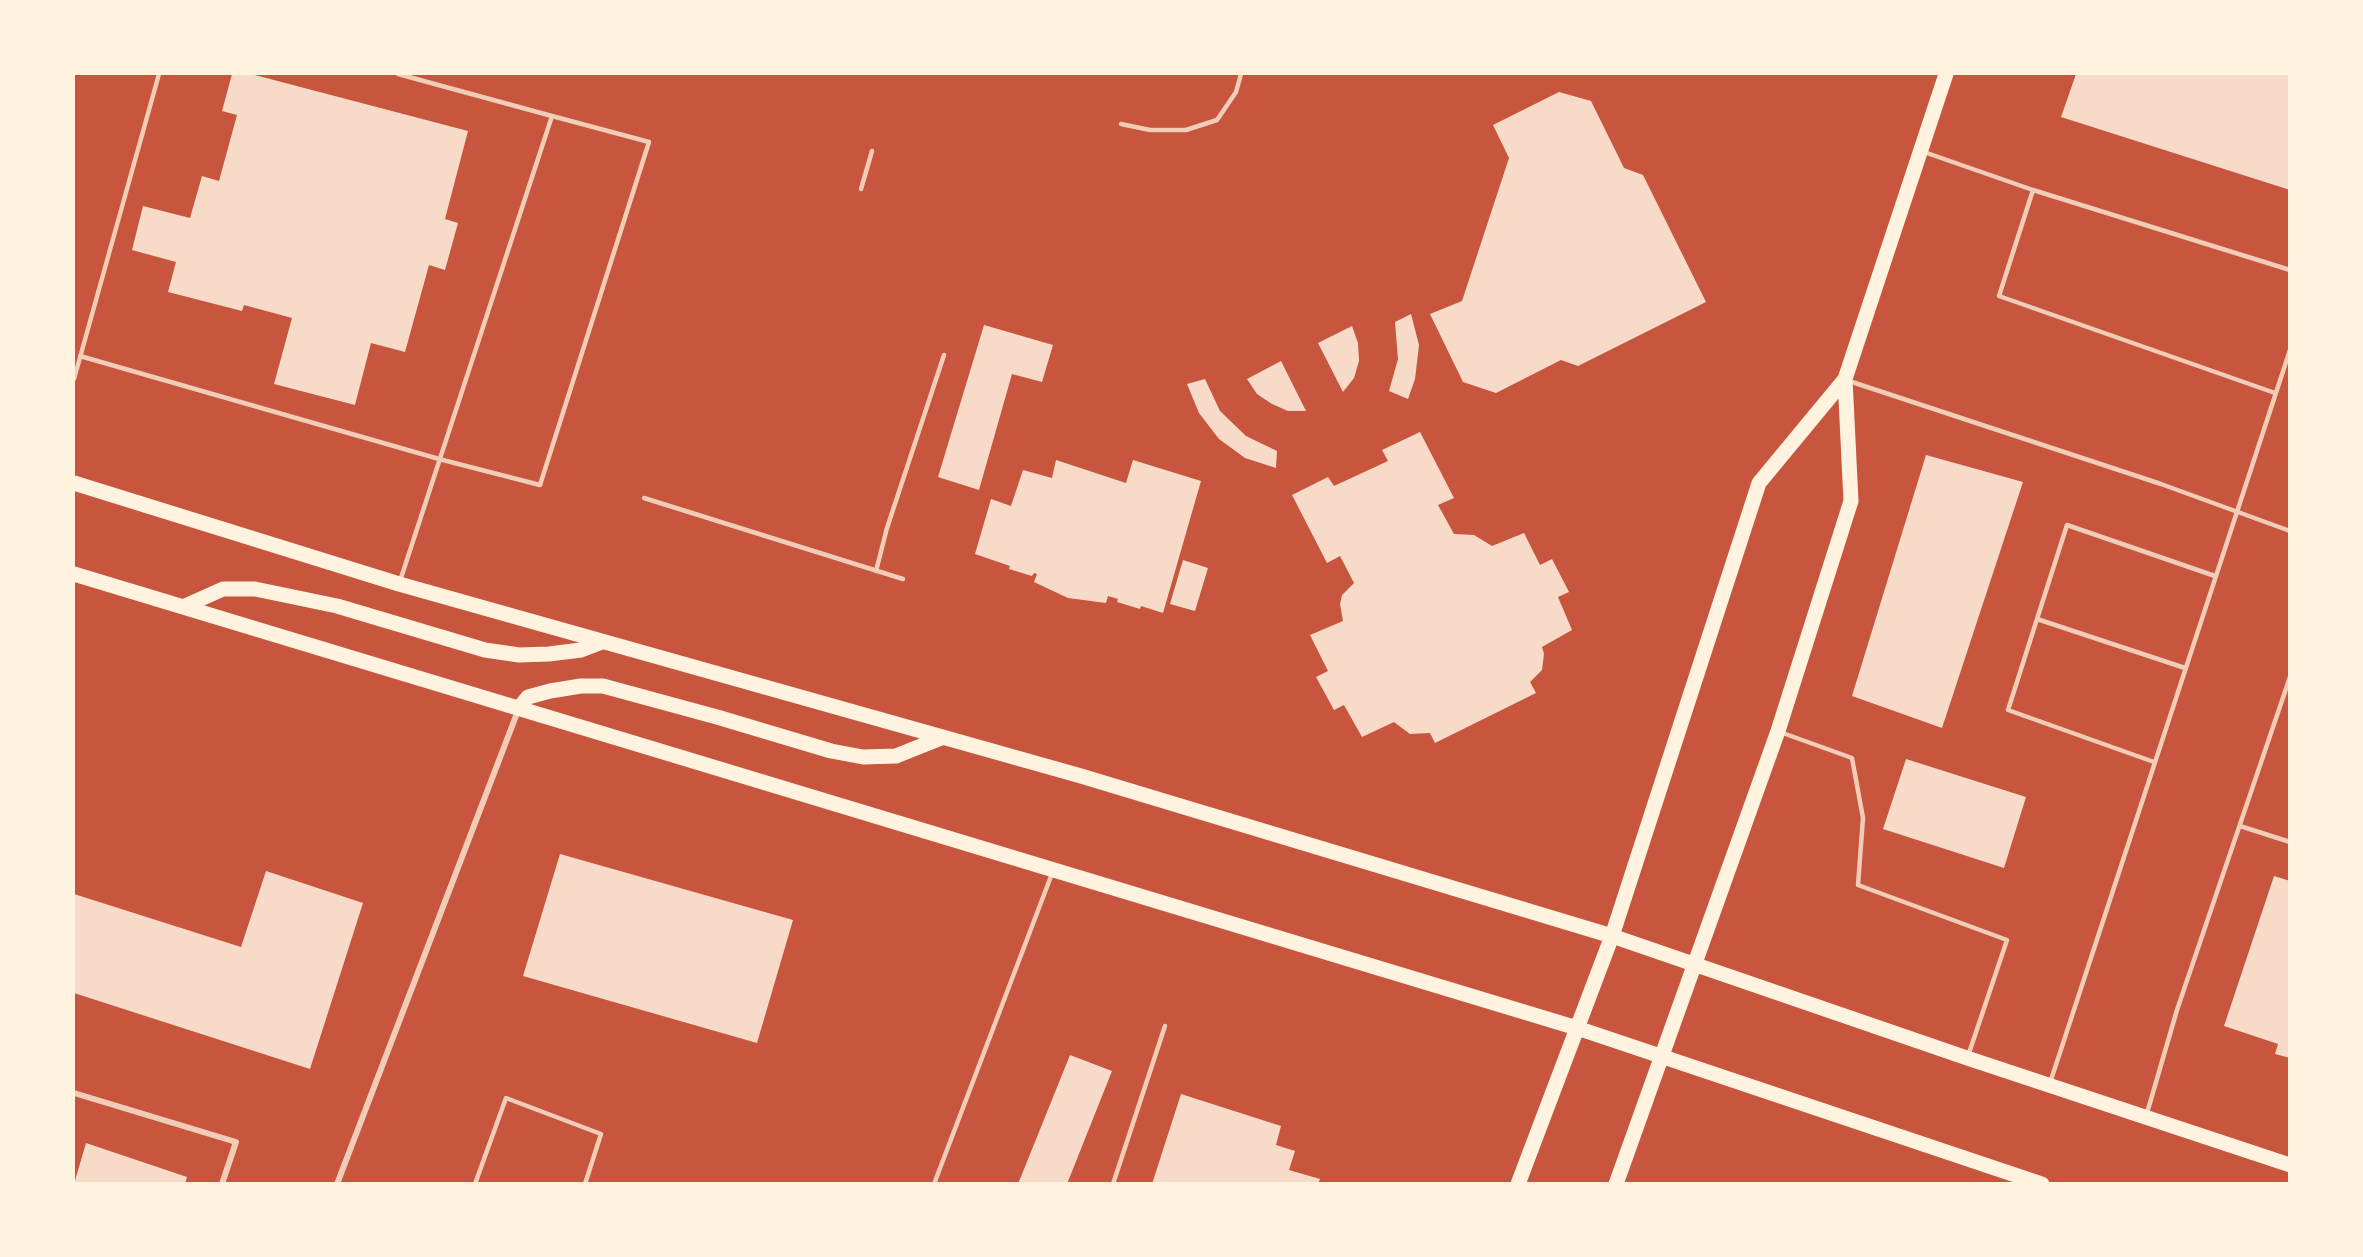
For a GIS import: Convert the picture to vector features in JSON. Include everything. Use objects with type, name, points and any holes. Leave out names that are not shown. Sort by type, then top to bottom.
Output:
[{"type":"main road","points":[[1518,1184],[1612,936],[1759,483],[1845,379],[1946,74]]},
{"type":"main road","points":[[1616,1184],[1778,731],[1851,501],[1845,379]]},
{"type":"main road","points":[[74,483],[399,584],[1081,776],[1612,936],[1967,1058],[2289,1165]]},
{"type":"main road","points":[[74,574],[1577,1028],[2014,1179],[2042,1184]]},
{"type":"main road","points":[[185,606],[223,589],[255,589],[337,606],[485,650],[519,655],[549,654],[581,650],[603,642]]},
{"type":"main road","points":[[519,708],[528,698],[550,691],[580,686],[603,686],[831,751],[863,757],[896,756],[941,738]]},
{"type":"street","points":[[337,1184],[519,708]]},
{"type":"street","points":[[74,1093],[237,1142],[222,1184]]},
{"type":"lane","points":[[74,379],[159,74]]},
{"type":"lane","points":[[80,356],[439,459],[540,485],[649,142],[398,74]]},
{"type":"lane","points":[[1121,123],[1150,130],[1186,130],[1217,120],[1236,92],[1241,74]]},
{"type":"lane","points":[[399,584],[552,116]]},
{"type":"lane","points":[[861,189],[872,151]]},
{"type":"lane","points":[[1921,151],[2033,190],[2289,270]]},
{"type":"lane","points":[[2033,190],[1999,296],[2275,393]]},
{"type":"lane","points":[[2049,1084],[2289,350]]},
{"type":"lane","points":[[876,571],[887,528],[944,355]]},
{"type":"lane","points":[[1845,379],[2162,484],[2289,531]]},
{"type":"lane","points":[[644,498],[903,579]]},
{"type":"lane","points":[[2154,762],[2008,710],[2067,525],[2215,576]]},
{"type":"lane","points":[[2037,619],[2185,668]]},
{"type":"lane","points":[[2146,1116],[2177,1010],[2289,677]]},
{"type":"lane","points":[[1778,731],[1852,758],[1863,818],[1858,885],[2007,940],[1967,1058]]},
{"type":"lane","points":[[2240,826],[2289,842]]},
{"type":"lane","points":[[934,1184],[1054,869]]},
{"type":"lane","points":[[1113,1184],[1165,1026]]},
{"type":"lane","points":[[475,1184],[506,1098],[601,1134],[585,1184]]},
{"type":"building","points":[[232,74],[251,74],[468,131],[445,219],[458,223],[445,270],[429,265],[405,352],[371,343],[355,405],[274,384],[292,318],[244,305],[242,311],[168,292],[176,262],[132,250],[143,206],[190,218],[202,176],[219,181],[237,115],[222,111]]},
{"type":"building","points":[[2076,74],[2290,74],[2290,190],[2061,117]]},
{"type":"building","points":[[1559,92],[1591,101],[1624,168],[1643,175],[1706,302],[1578,366],[1561,360],[1496,393],[1463,382],[1430,314],[1462,301],[1509,158],[1493,125]]},
{"type":"building","points":[[1411,314],[1419,345],[1415,379],[1408,399],[1389,391],[1398,359],[1395,322]]},
{"type":"building","points":[[984,325],[1053,345],[1042,382],[1012,374],[979,490],[938,477]]},
{"type":"building","points":[[1352,326],[1358,343],[1359,361],[1354,378],[1343,392],[1318,343]]},
{"type":"building","points":[[1281,361],[1306,411],[1288,411],[1272,404],[1257,394],[1247,379]]},
{"type":"building","points":[[1205,379],[1220,411],[1246,436],[1277,451],[1276,468],[1245,458],[1219,439],[1199,413],[1187,384]]},
{"type":"building","points":[[1420,432],[1454,498],[1438,505],[1454,534],[1474,535],[1492,546],[1524,533],[1540,565],[1552,559],[1569,592],[1558,597],[1572,630],[1542,647],[1544,654],[1542,670],[1530,682],[1536,693],[1435,743],[1430,733],[1410,734],[1394,722],[1362,737],[1344,705],[1334,710],[1316,677],[1328,671],[1310,635],[1343,621],[1340,604],[1342,595],[1354,583],[1340,556],[1327,563],[1292,495],[1328,477],[1334,486],[1388,461],[1382,450]]},
{"type":"building","points":[[1926,455],[2023,482],[1942,728],[1852,696]]},
{"type":"building","points":[[1056,460],[1126,483],[1133,460],[1201,481],[1163,613],[1117,602],[1118,599],[1108,596],[1106,603],[1068,598],[1034,582],[1037,574],[1034,573],[1032,576],[1009,569],[1010,566],[975,554],[991,499],[1011,506],[1023,470],[1052,478]]},
{"type":"building","points":[[1183,560],[1208,568],[1195,611],[1170,604]]},
{"type":"building","points":[[1906,759],[2026,797],[2004,868],[1883,829]]},
{"type":"building","points":[[560,854],[793,920],[757,1043],[523,976]]},
{"type":"building","points":[[266,871],[363,903],[310,1069],[74,993],[74,894],[241,947]]},
{"type":"building","points":[[2274,876],[2290,881],[2290,1058],[2275,1054],[2278,1044],[2224,1026]]},
{"type":"building","points":[[1070,1055],[1112,1071],[1067,1184],[1018,1184]]},
{"type":"building","points":[[1181,1094],[1281,1126],[1276,1145],[1295,1151],[1289,1170],[1320,1179],[1318,1184],[1152,1184]]},
{"type":"building","points":[[86,1143],[187,1177],[185,1184],[74,1184]]}]
